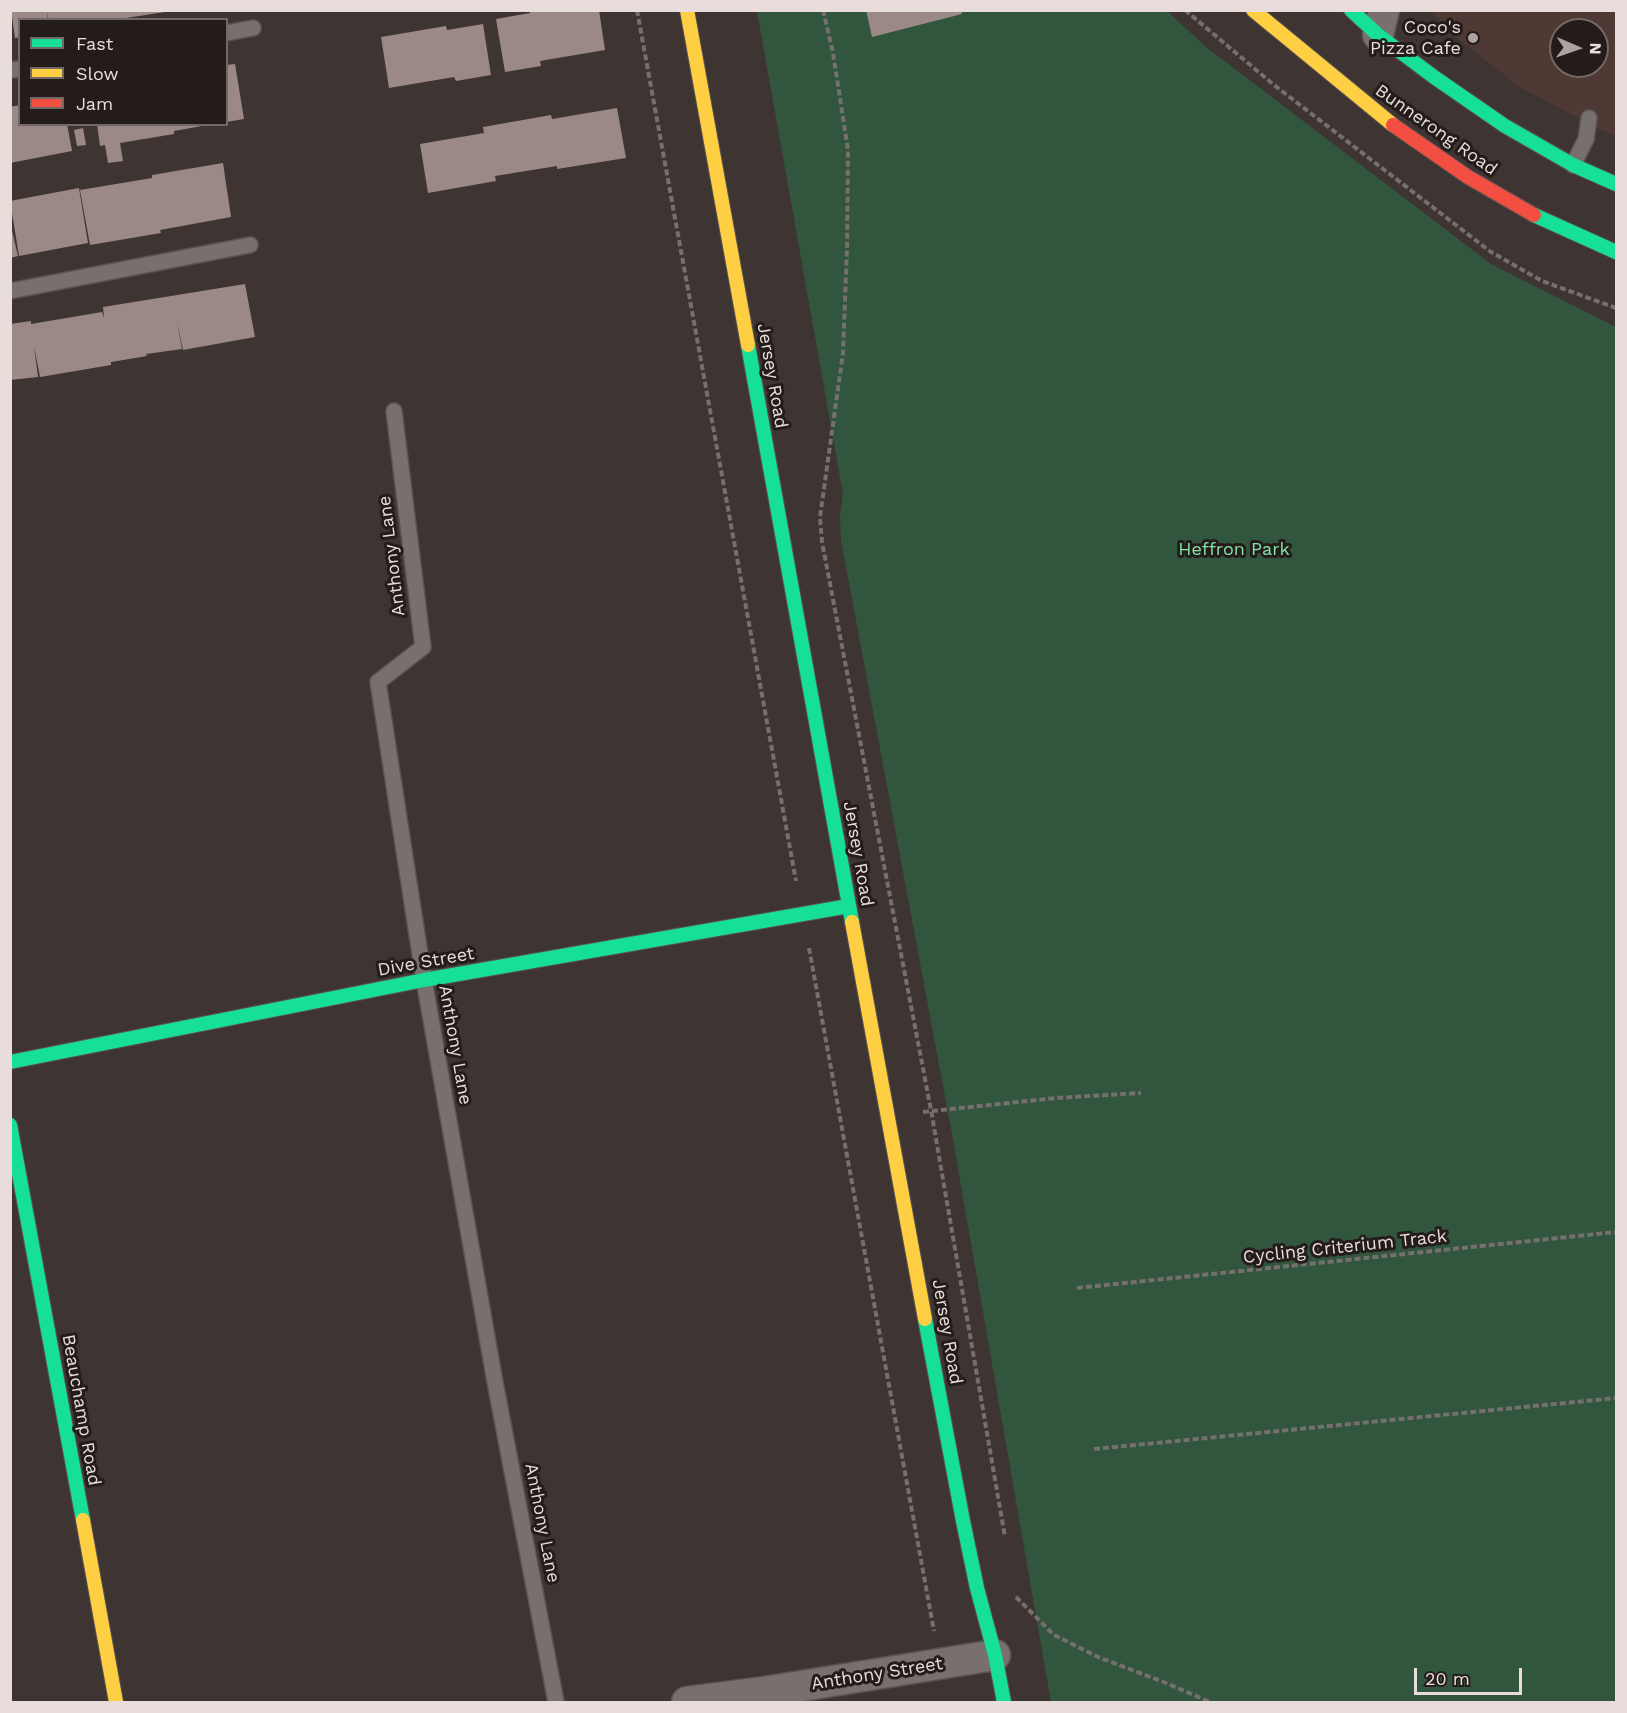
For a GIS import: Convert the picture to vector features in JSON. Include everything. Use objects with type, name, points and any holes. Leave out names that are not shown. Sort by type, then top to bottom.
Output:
[{"type":"street","name":"Jersey Road","points":[[687,10],[963,1521],[1004,1702]]},
{"type":"street","name":"Bunnerong Road","points":[[1253,10],[1384,119],[1468,177],[1535,216],[1617,252]]},
{"type":"street","points":[[1351,10],[1381,22],[1434,77],[1505,126],[1574,165],[1617,184]]},
{"type":"street","name":"Dive Street","points":[[10,1062],[423,980],[849,906]]},
{"type":"street","name":"Beauchamp Road","points":[[10,1125],[117,1702]]},
{"type":"street","name":"Anthony Street","points":[[687,1702],[995,1655]]},
{"type":"lane","points":[[228,33],[253,28]]},
{"type":"lane","points":[[1574,165],[1586,139],[1589,118]]},
{"type":"lane","points":[[10,291],[250,245]]},
{"type":"lane","name":"Anthony Lane","points":[[394,411],[423,647],[378,682],[423,980],[495,1382],[556,1702]]},
{"type":"path","points":[[637,10],[940,1664]]},
{"type":"path","points":[[823,10],[848,150],[843,353],[820,517],[822,542],[932,1110],[1005,1538]]},
{"type":"path","points":[[1185,10],[1274,84],[1491,252],[1542,281],[1617,308]]},
{"type":"path","points":[[932,1110],[1056,1098],[1141,1093]]},
{"type":"path","name":"Cycling Criterium Track","points":[[1077,1288],[1617,1232]]},
{"type":"path","points":[[1094,1449],[1617,1398]]},
{"type":"path","points":[[1015,1596],[1054,1635],[1098,1657],[1210,1702]]},
{"type":"shaded area","points":[[1431,11],[1616,11],[1616,137],[1521,88],[1447,30]]},
{"type":"green space","name":"Heffron Park","points":[[757,11],[1167,11],[1206,47],[1491,264],[1616,327],[1616,1702],[1051,1702],[952,1134],[841,540],[840,516],[843,494]]},
{"type":"building","points":[[11,10],[165,10],[165,12],[126,18],[48,18],[47,13],[48,18],[18,18],[18,37],[15,38]]},
{"type":"building","points":[[530,10],[599,10],[605,50],[540,61],[541,66],[505,72],[496,19],[530,13]]},
{"type":"building","points":[[866,10],[961,10],[962,14],[872,37]]},
{"type":"building","points":[[483,24],[491,75],[456,81],[454,77],[389,88],[381,37],[446,26],[447,30]]},
{"type":"building","points":[[235,64],[244,119],[228,122],[228,65]]},
{"type":"building","points":[[18,105],[18,126],[67,126],[72,151],[10,163],[10,107]]},
{"type":"building","points":[[617,108],[626,158],[495,176],[496,181],[428,193],[420,144],[484,133],[483,127],[551,115],[552,119]]},
{"type":"building","points":[[97,126],[202,126],[174,131],[174,134],[120,143],[123,161],[108,163],[105,145],[100,146]]},
{"type":"building","points":[[83,128],[86,145],[77,146],[74,130]]},
{"type":"building","points":[[223,163],[231,217],[160,230],[161,233],[90,245],[80,190]]},
{"type":"building","points":[[79,188],[88,243],[19,256],[10,201]]},
{"type":"building","points":[[10,222],[18,256],[10,258]]},
{"type":"building","points":[[245,284],[255,337],[183,350],[177,321],[182,349],[146,354],[147,356],[111,362],[111,365],[40,377],[34,346],[38,377],[10,380],[10,324],[31,321],[31,324],[102,312],[104,318],[103,307]]},
{"type":"traffic: fast","points":[[1351,10],[1378,35],[1505,126],[1573,165],[1616,184]]},
{"type":"traffic: fast","points":[[1534,215],[1616,252]]},
{"type":"traffic: fast","points":[[748,345],[852,922]]},
{"type":"traffic: fast","points":[[10,1062],[424,980],[849,906]]},
{"type":"traffic: fast","points":[[10,1125],[83,1520]]},
{"type":"traffic: fast","points":[[925,1319],[963,1521],[1004,1702]]},
{"type":"traffic: slow","points":[[687,10],[748,345]]},
{"type":"traffic: slow","points":[[1253,10],[1393,125]]},
{"type":"traffic: slow","points":[[852,922],[925,1319]]},
{"type":"traffic: slow","points":[[83,1520],[116,1702]]},
{"type":"traffic: jam","points":[[1393,125],[1468,177],[1534,215]]},
{"type":"place","name":"Coco's Pizza Cafe","points":[[1473,38]]}]
